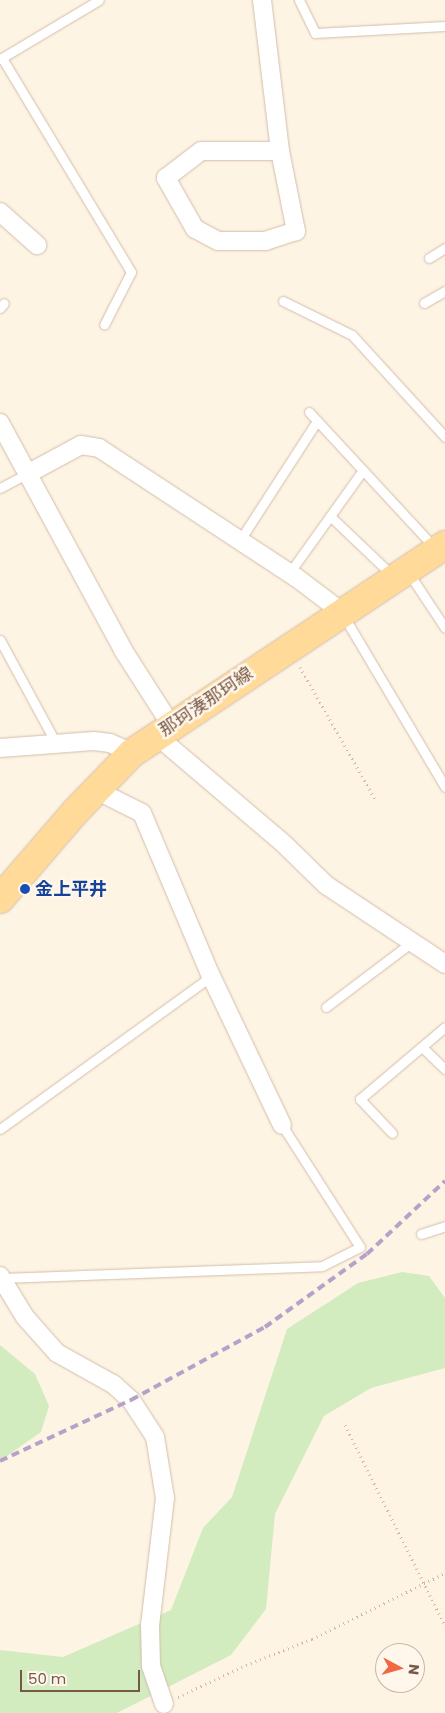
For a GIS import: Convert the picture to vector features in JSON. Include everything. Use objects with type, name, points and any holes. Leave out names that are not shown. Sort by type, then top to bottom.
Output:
[{"type":"main road","name":"那珂湊那珂線","points":[[0,899],[96,790],[132,753],[163,730],[441,547]]},
{"type":"street","points":[[262,0],[280,151],[296,230],[266,241],[218,241],[195,229],[166,178],[200,151],[280,151]]},
{"type":"street","points":[[0,212],[37,245]]},
{"type":"street","points":[[0,423],[29,473],[123,650],[163,730],[326,885],[445,964]]},
{"type":"street","points":[[29,473],[81,445],[99,448],[290,572],[342,612]]},
{"type":"street","points":[[0,748],[56,743],[110,743],[132,753]]},
{"type":"street","points":[[96,790],[142,813],[211,976],[282,1125]]},
{"type":"street","points":[[1,1277],[25,1317],[56,1353],[113,1384],[131,1400],[155,1437],[165,1498],[150,1625],[151,1666],[164,1704]]},
{"type":"lane","points":[[99,0],[1,59],[131,272],[104,325]]},
{"type":"lane","points":[[299,0],[315,33],[445,26]]},
{"type":"lane","points":[[429,258],[445,248]]},
{"type":"lane","points":[[424,303],[445,291]]},
{"type":"lane","points":[[283,301],[352,335],[445,437]]},
{"type":"lane","points":[[309,412],[363,470],[441,547]]},
{"type":"lane","points":[[240,540],[317,421]]},
{"type":"lane","points":[[290,572],[363,470]]},
{"type":"lane","points":[[0,488],[29,473]]},
{"type":"lane","points":[[330,516],[401,574],[445,628]]},
{"type":"lane","points":[[342,612],[445,787]]},
{"type":"lane","points":[[0,640],[56,743]]},
{"type":"lane","points":[[326,1007],[412,942]]},
{"type":"lane","points":[[0,1129],[211,976]]},
{"type":"lane","points":[[392,1133],[360,1099],[445,1027]]},
{"type":"lane","points":[[422,1047],[445,1069]]},
{"type":"lane","points":[[1,1277],[322,1266],[360,1248],[282,1125]]},
{"type":"lane","points":[[421,1234],[445,1226]]},
{"type":"path","points":[[288,647],[376,800]]},
{"type":"path","points":[[345,1425],[445,1626]]},
{"type":"path","points":[[164,1704],[246,1665],[312,1638],[445,1573]]},
{"type":"green space","points":[[402,1272],[429,1276],[445,1298],[445,1368],[371,1388],[324,1416],[275,1514],[266,1609],[231,1655],[117,1713],[0,1713],[0,1650],[63,1657],[171,1610],[203,1528],[232,1497],[287,1329],[358,1283]]},
{"type":"green space","points":[[0,1345],[35,1374],[49,1406],[41,1432],[0,1461]]},
{"type":"railway","points":[[0,1461],[131,1400],[265,1327],[367,1254],[445,1181]]},
{"type":"place","name":"金上平井","points":[[25,889]]}]
